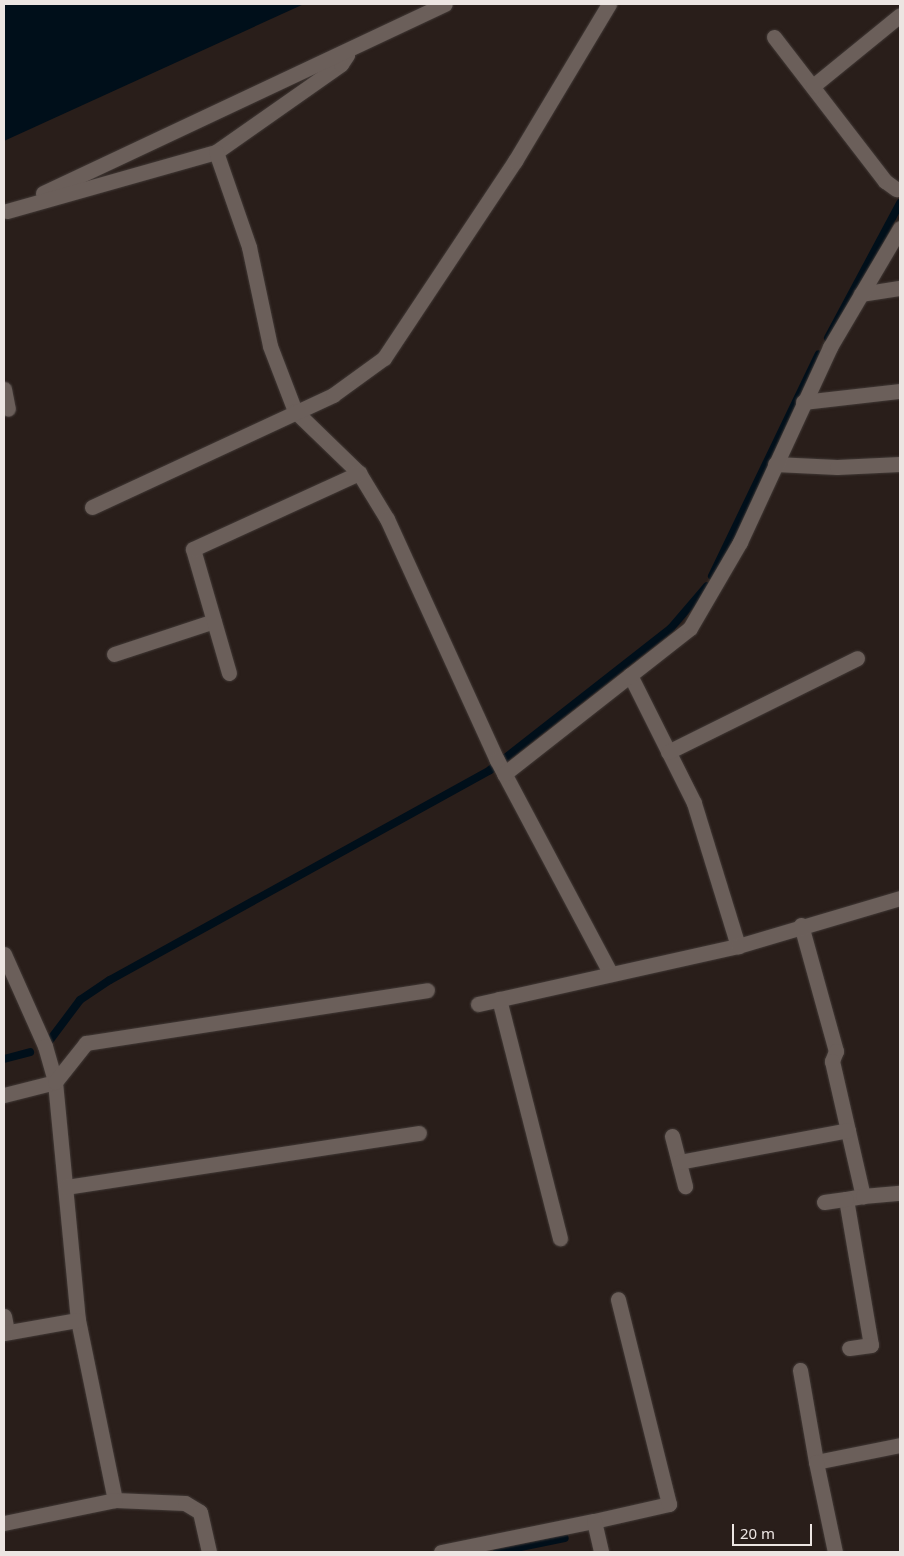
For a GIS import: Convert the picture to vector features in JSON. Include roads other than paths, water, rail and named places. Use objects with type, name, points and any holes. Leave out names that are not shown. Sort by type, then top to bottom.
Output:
[{"type":"street","points":[[5,212],[445,4]]},
{"type":"street","points":[[92,507],[361,378],[403,334],[609,4]]},
{"type":"street","points":[[813,86],[900,15]]},
{"type":"street","points":[[774,37],[885,181],[896,189]]},
{"type":"street","points":[[5,212],[216,152],[342,64],[351,49]]},
{"type":"street","points":[[216,152],[249,247],[270,346],[295,411],[359,472],[387,519],[504,774],[611,974]]},
{"type":"street","points":[[504,774],[690,628],[740,542],[803,402],[861,294],[900,228]]},
{"type":"street","points":[[861,294],[900,288]]},
{"type":"street","points":[[4,389],[8,410]]},
{"type":"street","points":[[803,402],[900,390]]},
{"type":"street","points":[[775,464],[837,467],[900,464]]},
{"type":"street","points":[[229,673],[193,549],[359,472]]},
{"type":"street","points":[[114,654],[214,622]]},
{"type":"street","points":[[668,752],[857,658]]},
{"type":"street","points":[[630,674],[694,803],[738,946]]},
{"type":"street","points":[[478,1004],[738,946],[801,925],[900,898]]},
{"type":"street","points":[[801,925],[836,1051],[832,1061],[863,1196]]},
{"type":"street","points":[[4,954],[45,1046],[55,1082],[78,1320],[115,1500]]},
{"type":"street","points":[[4,1095],[55,1082],[86,1044],[427,990]]},
{"type":"street","points":[[500,998],[560,1238]]},
{"type":"street","points":[[679,1162],[848,1130]]},
{"type":"street","points":[[66,1187],[419,1133]]},
{"type":"street","points":[[672,1136],[685,1186]]},
{"type":"street","points":[[824,1202],[900,1193]]},
{"type":"street","points":[[846,1199],[870,1345],[849,1348]]},
{"type":"street","points":[[442,1552],[668,1504],[618,1299]]},
{"type":"street","points":[[4,1316],[5,1332],[78,1320]]},
{"type":"street","points":[[800,1370],[834,1552]]},
{"type":"street","points":[[816,1462],[900,1445]]},
{"type":"street","points":[[4,1523],[115,1500],[185,1503],[200,1512],[209,1552]]},
{"type":"street","points":[[594,1521],[601,1552]]},
{"type":"water","points":[[4,4],[304,4],[4,141]]},
{"type":"waterway","points":[[828,338],[900,203]]},
{"type":"waterway","points":[[712,576],[819,354]]},
{"type":"waterway","points":[[50,1040],[80,1000],[110,980],[490,770],[671,628],[707,586]]},
{"type":"waterway","points":[[4,1059],[30,1052]]},
{"type":"waterway","points":[[497,1552],[565,1538]]}]
